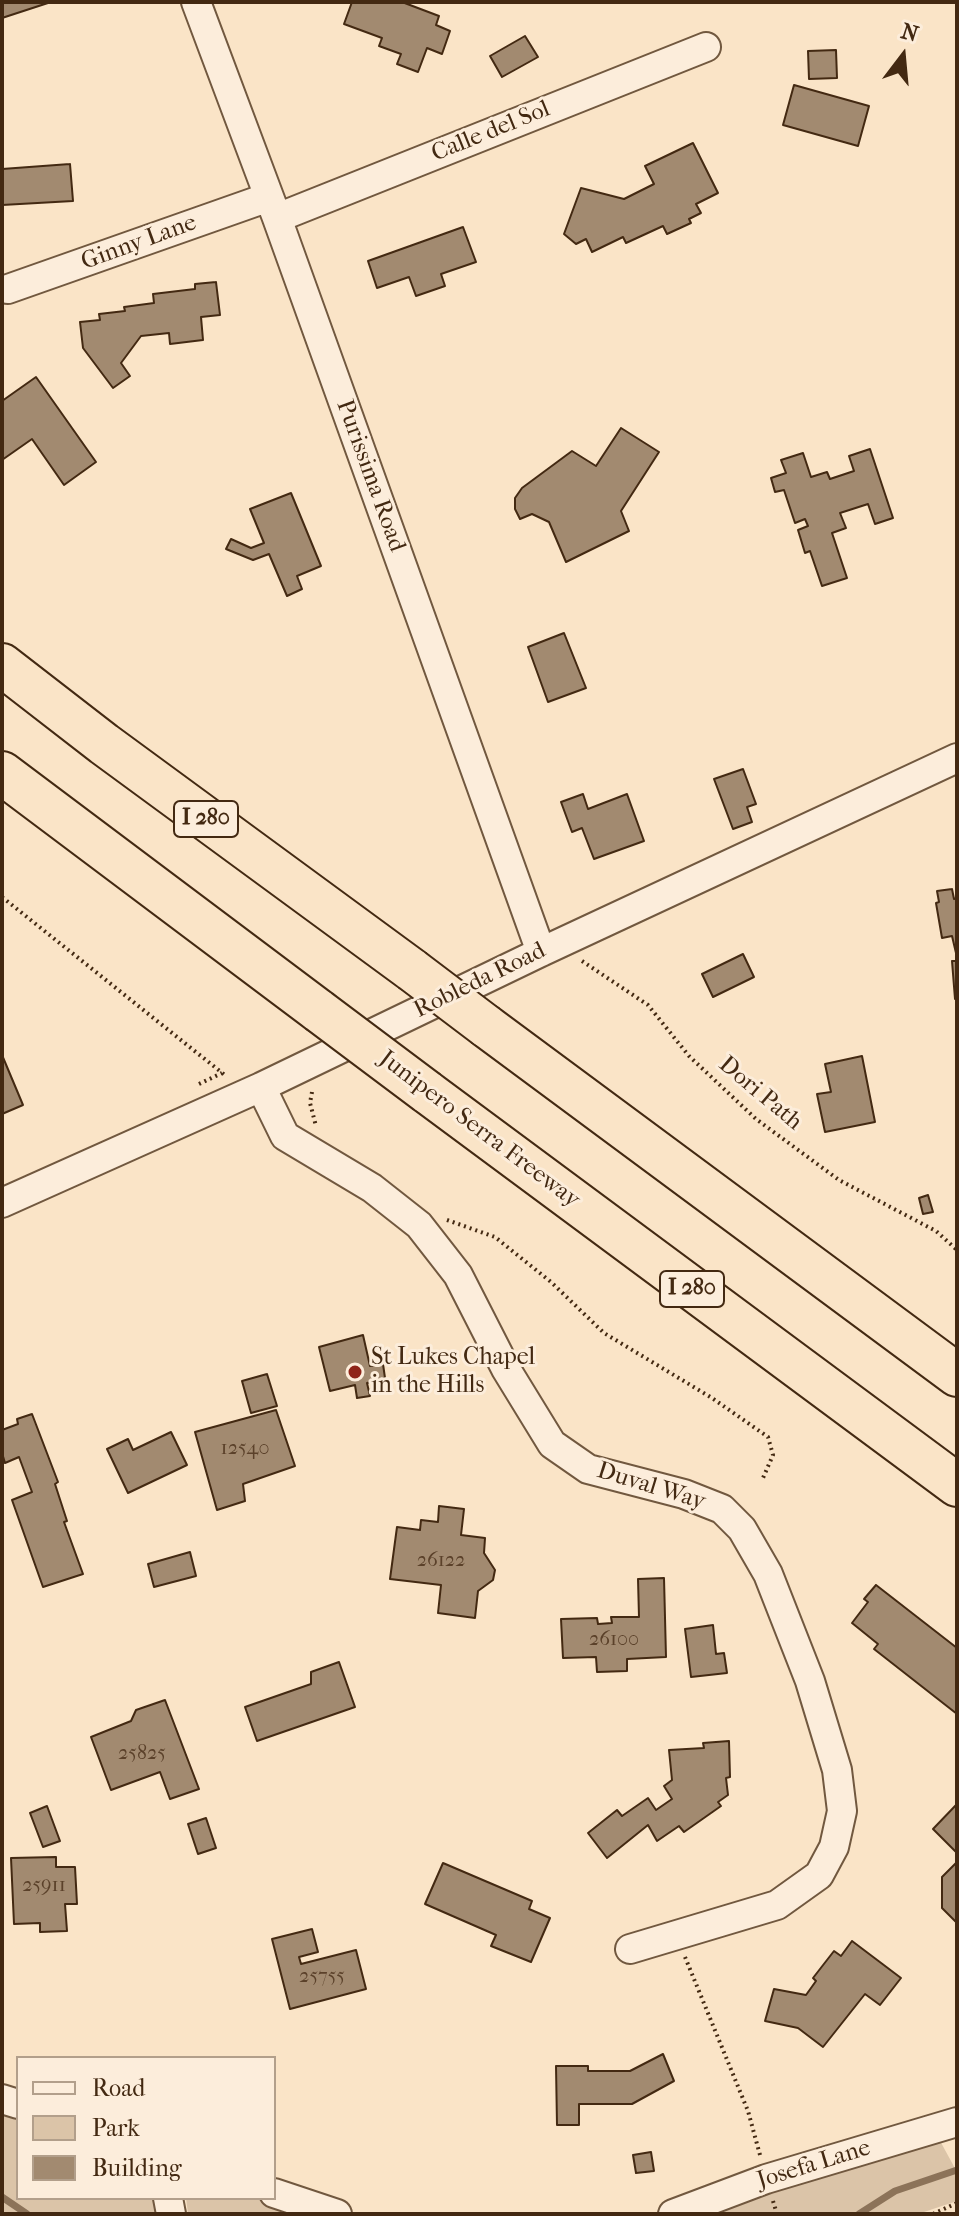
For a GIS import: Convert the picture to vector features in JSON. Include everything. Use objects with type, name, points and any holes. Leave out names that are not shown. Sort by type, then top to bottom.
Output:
[{"type":"highway","name":"I 280","points":[[2,665],[104,744],[957,1375]]},
{"type":"highway","name":"Junipero Serra Freeway","points":[[2,773],[957,1485]]},
{"type":"street","name":"Purissima Road","points":[[206,9],[273,207],[549,948]]},
{"type":"street","name":"Calle del Sol","points":[[273,207],[706,47]]},
{"type":"street","name":"Ginny Lane","points":[[8,289],[273,207]]},
{"type":"street","name":"Robleda Road","points":[[2,1203],[254,1090],[549,948],[957,758]]},
{"type":"street","name":"Duval Way","points":[[254,1090],[285,1136],[372,1188],[419,1225],[458,1275],[506,1369],[552,1444],[588,1469],[684,1494],[722,1509],[742,1529],[768,1574],[810,1681],[837,1770],[842,1811],[834,1847],[819,1875],[777,1905],[630,1949]]},
{"type":"street","name":"Josefa Lane","points":[[673,2214],[766,2179],[957,2122]]},
{"type":"street","points":[[276,2194],[337,2214]]},
{"type":"path","points":[[2,897],[254,1090]]},
{"type":"path","name":"Dori Path","points":[[549,948],[648,1005],[689,1056],[756,1119],[839,1180],[936,1231],[957,1250]]},
{"type":"path","points":[[313,1086],[310,1103],[319,1136]]},
{"type":"path","points":[[441,1218],[495,1237],[551,1282],[604,1333],[712,1398],[768,1437],[773,1455],[763,1478]]},
{"type":"path","points":[[677,1936],[748,2111],[766,2179]]},
{"type":"path","points":[[933,2214],[957,2203]]},
{"type":"green space","points":[[2,2108],[16,2114],[16,2200],[161,2200],[163,2214],[2,2214]]},
{"type":"green space","points":[[939,2139],[957,2172],[957,2201],[918,2214],[716,2214],[863,2157]]},
{"type":"green space","points":[[186,2200],[271,2200],[330,2214],[188,2214]]},
{"type":"building","points":[[2,2],[51,2],[2,18]]},
{"type":"building","points":[[352,2],[402,2],[439,16],[436,25],[450,31],[442,54],[427,48],[418,72],[397,64],[401,54],[379,46],[382,38],[344,24]]},
{"type":"building","points":[[525,36],[538,57],[502,77],[490,56]]},
{"type":"building","points":[[836,50],[837,78],[809,79],[808,51]]},
{"type":"building","points":[[794,85],[869,106],[858,146],[783,125]]},
{"type":"building","points":[[693,143],[718,193],[696,204],[701,213],[689,219],[691,223],[667,234],[663,226],[626,243],[623,237],[592,252],[586,239],[576,244],[564,234],[581,188],[624,199],[654,184],[645,166]]},
{"type":"building","points":[[70,164],[73,201],[2,205],[2,169]]},
{"type":"building","points":[[463,227],[476,262],[441,274],[445,286],[416,296],[409,277],[377,288],[368,261]]},
{"type":"building","points":[[216,282],[220,315],[201,317],[203,340],[170,344],[169,333],[141,336],[121,363],[130,376],[113,388],[83,348],[80,322],[100,320],[99,314],[125,311],[124,307],[154,303],[153,294],[195,289],[195,284]]},
{"type":"building","points":[[36,377],[96,462],[64,485],[32,439],[2,460],[2,401]]},
{"type":"building","points":[[621,428],[659,452],[621,511],[629,531],[566,562],[549,522],[532,514],[520,519],[515,509],[515,498],[522,488],[572,451],[596,466]]},
{"type":"building","points":[[870,449],[893,518],[875,524],[868,504],[840,513],[846,528],[832,533],[847,578],[822,586],[810,551],[805,553],[798,530],[808,526],[805,519],[795,523],[784,490],[775,492],[771,478],[786,473],[781,460],[803,453],[811,477],[827,472],[830,479],[854,471],[849,456]]},
{"type":"building","points":[[291,493],[321,566],[297,576],[302,589],[287,596],[269,554],[253,560],[226,549],[231,539],[251,548],[264,543],[250,509]]},
{"type":"building","points":[[564,633],[586,688],[548,702],[528,647]]},
{"type":"building","points":[[743,769],[756,804],[747,807],[752,822],[733,829],[714,779]]},
{"type":"building","points":[[583,794],[588,809],[627,794],[644,841],[594,859],[582,828],[572,832],[561,802]]},
{"type":"building","points":[[952,889],[954,899],[957,898],[956,953],[952,936],[942,938],[936,903],[939,902],[937,891]]},
{"type":"building","points":[[743,954],[754,977],[713,997],[702,974]]},
{"type":"building","points":[[952,961],[957,961],[957,999],[955,999]]},
{"type":"building","points":[[2,1055],[23,1105],[2,1114]]},
{"type":"building","points":[[862,1056],[875,1122],[825,1132],[817,1094],[831,1092],[825,1064]]},
{"type":"building","points":[[928,1195],[933,1212],[923,1214],[919,1198]]},
{"type":"building","name":"St Lukes Chapel in the Hills","points":[[363,1335],[370,1366],[383,1364],[385,1378],[367,1383],[370,1396],[357,1398],[355,1385],[330,1391],[319,1347]]},
{"type":"building","points":[[267,1374],[277,1406],[251,1413],[242,1381]]},
{"type":"building","points":[[276,1410],[295,1466],[243,1484],[245,1501],[217,1510],[195,1432]]},
{"type":"building","points":[[32,1414],[58,1482],[55,1484],[67,1521],[64,1522],[83,1574],[43,1587],[12,1500],[32,1492],[19,1457],[5,1463],[2,1453],[2,1430],[18,1424],[17,1419]]},
{"type":"building","points":[[171,1432],[187,1465],[128,1493],[107,1449],[128,1439],[133,1450]]},
{"type":"building","points":[[439,1506],[464,1509],[461,1535],[485,1538],[484,1553],[495,1570],[493,1580],[478,1591],[475,1618],[438,1613],[441,1585],[390,1579],[397,1527],[420,1530],[421,1520],[438,1522]]},
{"type":"building","points":[[190,1552],[196,1576],[154,1587],[148,1564]]},
{"type":"building","points":[[664,1578],[666,1657],[627,1659],[627,1671],[597,1672],[596,1657],[563,1658],[561,1619],[597,1618],[598,1624],[612,1623],[611,1617],[639,1617],[638,1579]]},
{"type":"building","points":[[876,1585],[957,1648],[957,1714],[874,1649],[878,1644],[852,1623],[868,1602],[864,1599]]},
{"type":"building","points":[[713,1625],[716,1654],[724,1653],[727,1673],[691,1677],[685,1629]]},
{"type":"building","points":[[339,1662],[355,1707],[257,1741],[245,1707],[311,1684],[311,1672]]},
{"type":"building","points":[[165,1700],[199,1789],[170,1799],[160,1772],[111,1790],[91,1737],[131,1721],[136,1710]]},
{"type":"building","points":[[729,1741],[728,1795],[718,1802],[721,1806],[684,1832],[679,1826],[657,1841],[648,1825],[607,1858],[588,1833],[617,1810],[622,1816],[648,1798],[656,1810],[672,1799],[664,1786],[672,1780],[669,1750],[704,1748],[703,1743]]},
{"type":"building","points":[[47,1806],[60,1841],[43,1847],[30,1813]]},
{"type":"building","points":[[957,1807],[957,1853],[933,1829]]},
{"type":"building","points":[[206,1818],[216,1848],[198,1854],[188,1824]]},
{"type":"building","points":[[56,1857],[56,1867],[75,1867],[77,1904],[65,1904],[67,1931],[40,1932],[40,1923],[14,1924],[11,1858]]},
{"type":"building","points":[[957,1862],[957,1923],[942,1908],[942,1877]]},
{"type":"building","points":[[443,1863],[532,1901],[529,1909],[550,1918],[531,1962],[491,1946],[496,1935],[425,1904]]},
{"type":"building","points":[[312,1929],[318,1952],[299,1957],[301,1964],[356,1950],[366,1989],[290,2009],[272,1939]]},
{"type":"building","points":[[852,1941],[901,1978],[880,2005],[865,1994],[823,2047],[798,2028],[765,2021],[774,1989],[806,1995],[816,1981],[813,1978],[834,1951],[841,1956]]},
{"type":"building","points":[[663,2054],[674,2081],[632,2104],[579,2104],[579,2125],[557,2125],[556,2066],[588,2066],[588,2071],[630,2071]]},
{"type":"building","points":[[651,2152],[654,2171],[636,2173],[633,2155]]},
{"type":"waterway","points":[[859,2214],[895,2191],[957,2170]]},
{"type":"waterway","points":[[2,2197],[27,2214]]},
{"type":"place","name":"St Lukes Chapel in the Hills","points":[[355,1372]]}]
